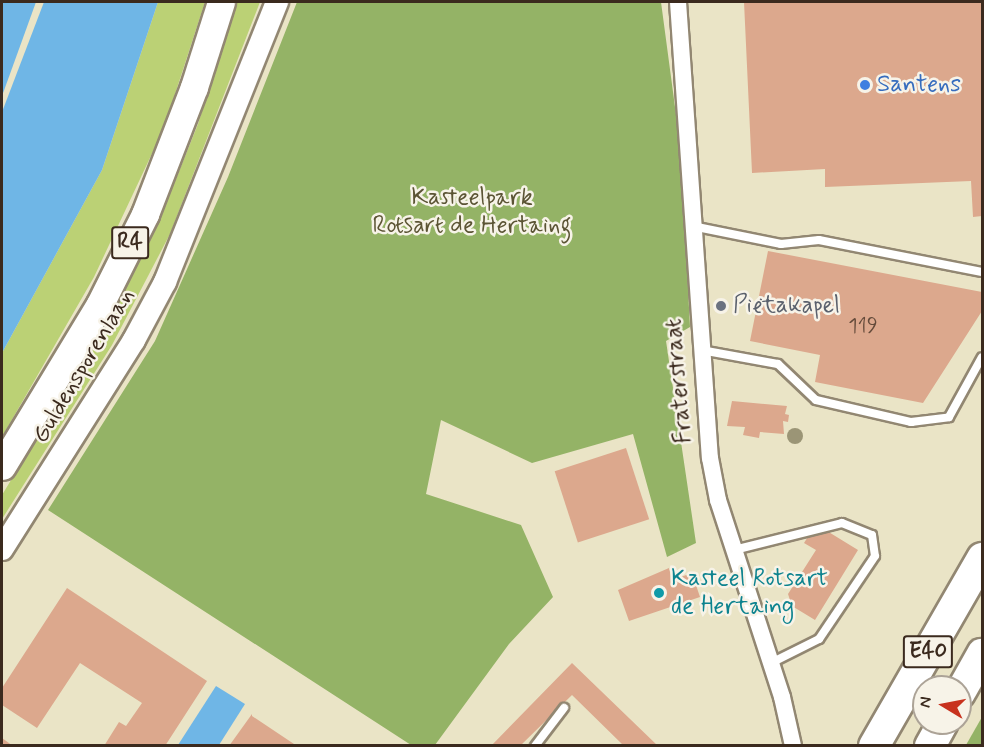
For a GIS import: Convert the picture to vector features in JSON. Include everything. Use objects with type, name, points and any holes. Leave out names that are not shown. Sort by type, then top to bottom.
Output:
[{"type":"highway","name":"R4","points":[[2,466],[100,304],[145,214],[194,87],[221,2]]},
{"type":"highway","name":"E40","points":[[874,746],[982,558]]},
{"type":"highway","name":"E40","points":[[970,675],[982,654]]},
{"type":"main road","name":"Guldensporenlaan","points":[[2,549],[134,340],[165,282],[277,2]]},
{"type":"street","name":"Fraterstraat","points":[[678,2],[700,350],[710,458],[734,550],[770,663],[793,746]]},
{"type":"lane","points":[[692,226],[781,244],[819,240],[982,272]]},
{"type":"lane","points":[[700,350],[778,364],[816,400],[911,422],[949,417],[982,357]]},
{"type":"lane","points":[[734,550],[842,523],[872,535],[875,556],[819,639],[770,663]]},
{"type":"lane","points":[[535,746],[564,708]]},
{"type":"green space","points":[[158,2],[205,2],[164,128],[94,277],[2,437],[2,353],[102,170]]},
{"type":"green space","points":[[236,2],[260,2],[170,234],[112,345],[2,519],[2,495],[98,336],[176,179],[198,124]]},
{"type":"green space","name":"Kasteelpark Rotsart de Hertaing","points":[[297,2],[661,2],[681,152],[690,327],[666,341],[696,543],[667,557],[633,434],[532,463],[441,420],[426,494],[521,525],[553,597],[509,644],[435,745],[411,745],[48,510],[155,341],[228,177]]},
{"type":"green space","points":[[982,717],[982,745],[966,745]]},
{"type":"water","points":[[2,2],[36,2],[2,96]]},
{"type":"water","points":[[44,2],[158,2],[102,170],[2,353],[2,112]]},
{"type":"water","points":[[216,686],[245,704],[219,745],[178,745]]},
{"type":"building","name":"Santens","points":[[744,2],[982,2],[982,216],[973,217],[971,181],[825,187],[825,169],[752,173]]},
{"type":"building","points":[[768,251],[982,292],[982,311],[923,403],[815,382],[820,355],[750,341]]},
{"type":"building","name":"Piëtakapel","points":[[718,303],[725,303],[724,309],[717,308]]},
{"type":"building","points":[[732,401],[787,406],[785,414],[789,415],[788,422],[783,421],[784,434],[760,432],[759,438],[743,435],[745,427],[727,426]]},
{"type":"building","points":[[626,448],[649,519],[578,543],[555,471]]},
{"type":"building","points":[[827,531],[858,550],[815,620],[792,606],[788,594],[816,550],[804,543],[809,535]]},
{"type":"building","name":"Kasteel Rotsart de Hertaing","points":[[669,568],[672,580],[692,573],[700,597],[629,621],[618,590]]},
{"type":"building","points":[[67,588],[207,681],[165,746],[104,746],[119,722],[126,726],[142,703],[80,663],[37,728],[2,705],[2,688]]},
{"type":"building","points":[[572,663],[658,746],[624,746],[572,695],[520,746],[491,746]]},
{"type":"building","points":[[252,714],[252,716],[297,746],[229,746]]},
{"type":"building","points":[[2,738],[13,746],[2,746]]},
{"type":"place","name":"Santens","points":[[865,85]]},
{"type":"place","name":"Piëtakapel","points":[[721,306]]},
{"type":"place","name":"Kasteel Rotsart de Hertaing","points":[[659,593]]}]
